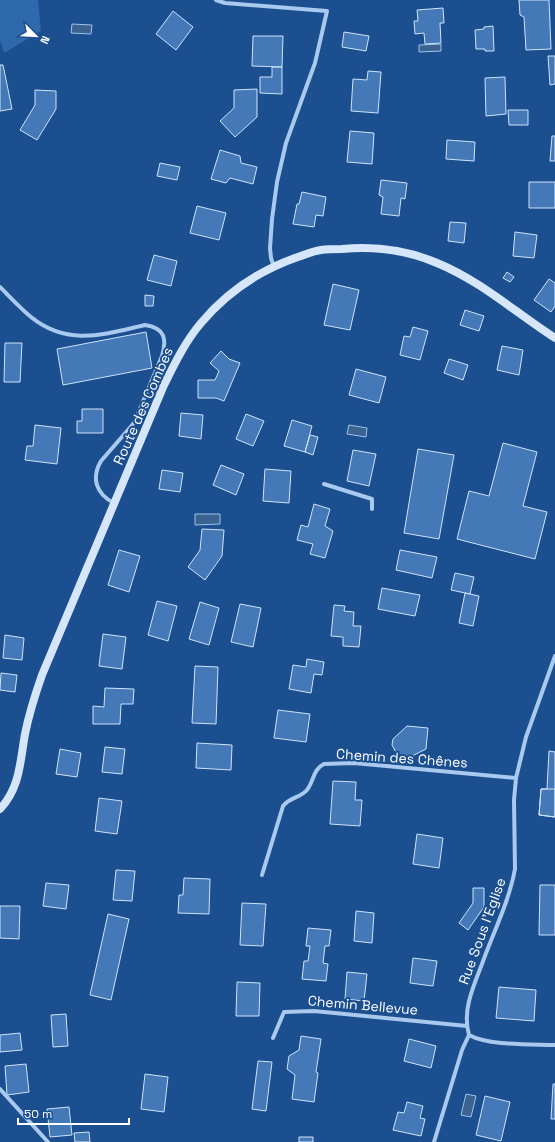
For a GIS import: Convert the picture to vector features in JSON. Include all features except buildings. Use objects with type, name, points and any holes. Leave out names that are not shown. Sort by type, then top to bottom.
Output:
[{"type":"street","points":[[216,0],[225,3],[327,11],[315,62],[286,143],[277,182],[270,241],[271,258],[274,266]]},
{"type":"street","name":"Route des Combes","points":[[0,809],[12,793],[17,780],[29,715],[38,685],[164,386],[187,341],[201,323],[226,297],[256,276],[274,266],[321,250],[362,247],[386,249],[408,253],[434,261],[458,272],[490,292],[555,338]]},
{"type":"street","points":[[0,287],[31,317],[46,326],[67,334],[99,336],[145,325],[152,326],[160,330],[164,338],[162,356],[134,423],[97,467],[96,481],[98,487],[102,495],[114,503]]},
{"type":"street","points":[[324,484],[372,499],[372,509]]},
{"type":"street","name":"Rue Sous l'Eglise","points":[[470,1035],[467,1026],[468,1007],[473,989],[508,895],[515,869],[514,800],[516,778],[526,737],[555,656]]},
{"type":"street","name":"Chemin des Chênes","points":[[262,875],[284,806],[287,801],[304,793],[311,783],[315,770],[324,764],[354,763],[516,778]]},
{"type":"street","name":"Chemin Bellevue","points":[[273,1038],[284,1012],[314,1011],[467,1026]]},
{"type":"street","points":[[434,1142],[462,1050],[470,1035],[476,1039],[488,1042],[555,1045]]},
{"type":"street","points":[[0,1089],[48,1142]]},
{"type":"shaded area","points":[[0,0],[38,0],[41,31],[4,53],[0,40]]},
{"type":"shaded area","points":[[72,24],[92,25],[91,34],[71,33]]},
{"type":"shaded area","points":[[441,44],[441,51],[419,52],[419,45]]},
{"type":"shaded area","points":[[349,425],[367,428],[366,437],[347,434]]},
{"type":"shaded area","points":[[195,514],[220,514],[220,524],[195,525]]},
{"type":"shaded area","points":[[466,1094],[476,1096],[471,1117],[461,1115]]}]
